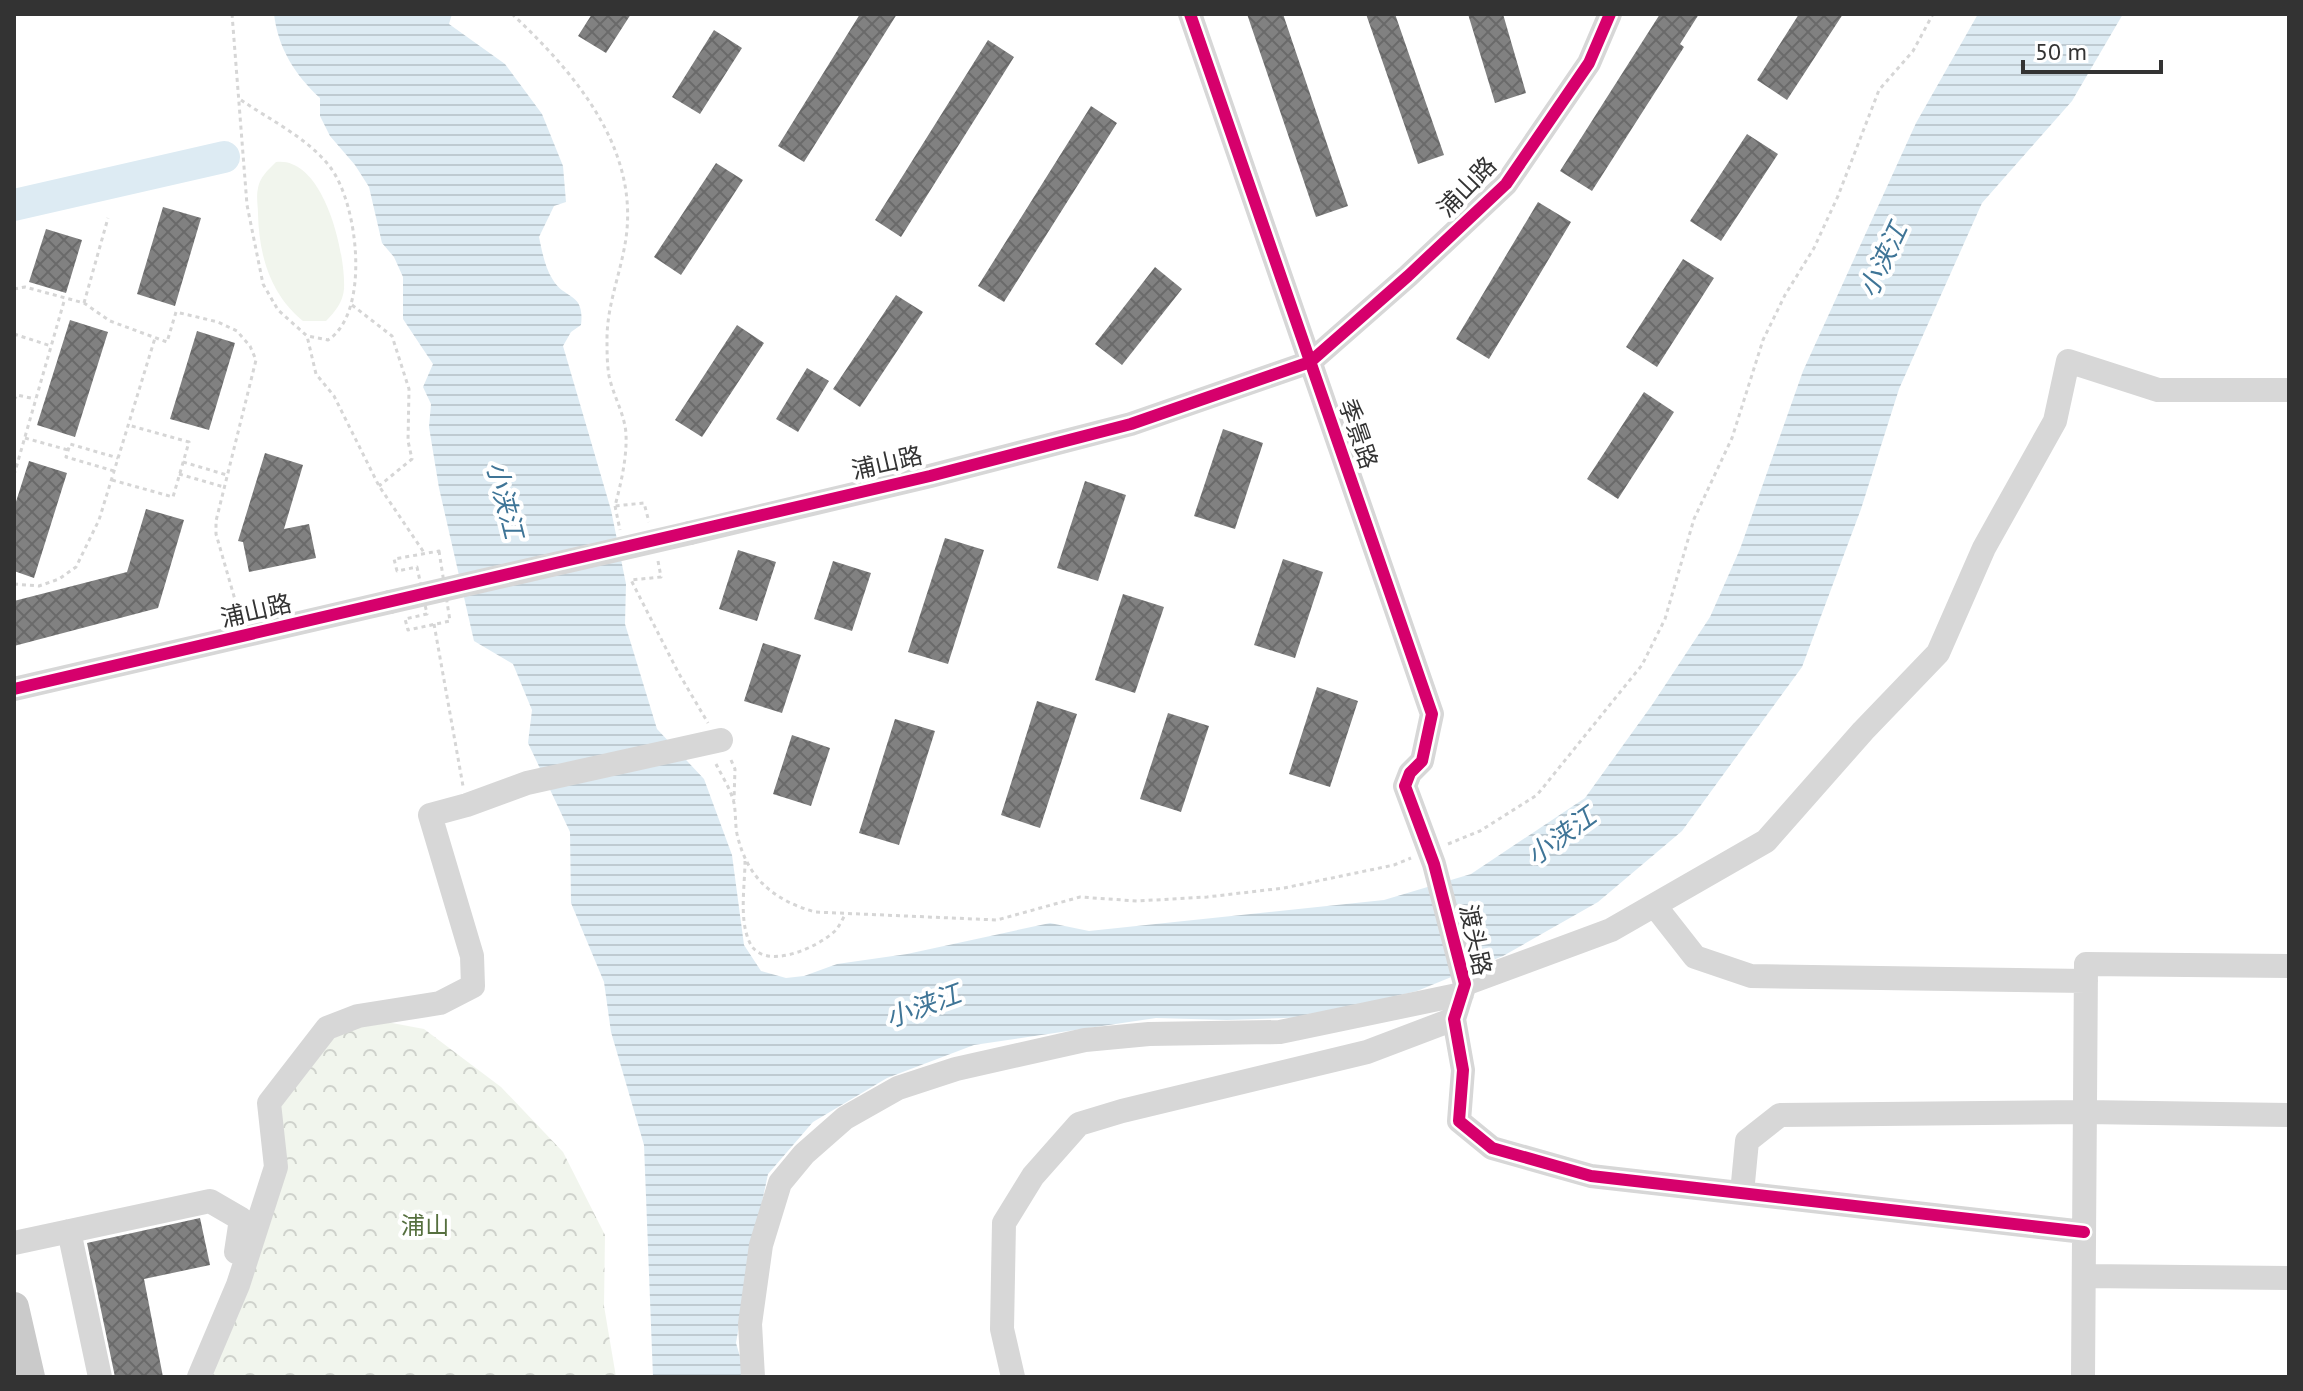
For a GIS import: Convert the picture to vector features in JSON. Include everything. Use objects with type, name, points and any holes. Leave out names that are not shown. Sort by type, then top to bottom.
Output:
[{"type":"main road","points":[[14,1307],[30,1377]]},
{"type":"street","name":"季景路","points":[[1190,14],[1432,714],[1422,761],[1410,773],[1405,786],[1434,864]]},
{"type":"street","name":"浦山路","points":[[14,689],[930,476],[1131,424],[1310,362],[1506,184],[1589,63],[1610,14]]},
{"type":"street","points":[[753,1377],[750,1324],[759,1258],[780,1183],[804,1154],[845,1118],[898,1088],[956,1069],[1085,1040],[1149,1034],[1280,1032],[1464,989],[1611,930],[1766,841],[1863,731],[1938,653],[1984,548],[2055,421],[2068,361],[2158,390],[2289,390]]},
{"type":"street","points":[[199,1377],[238,1285],[276,1167],[269,1103],[327,1028],[358,1016],[440,1003],[473,986],[472,956],[430,815],[527,783],[721,740]]},
{"type":"street","name":"渡头路","points":[[1434,864],[1464,989],[1454,1019],[1463,1070],[1459,1121],[1492,1148],[1591,1176],[1742,1193]]},
{"type":"street","points":[[1655,906],[1695,957],[1751,976],[2086,981]]},
{"type":"street","points":[[2083,1377],[2086,964],[2289,966]]},
{"type":"street","points":[[1013,1377],[1002,1329],[1004,1223],[1033,1176],[1079,1124],[1137,1107],[1367,1052],[1454,1019]]},
{"type":"street","points":[[2084,1232],[1742,1193],[1747,1141],[1780,1115],[2085,1112],[2289,1115]]},
{"type":"street","points":[[14,1243],[210,1201],[241,1219],[236,1251],[184,1377]]},
{"type":"street","points":[[69,1231],[100,1377]]},
{"type":"street","points":[[2084,1276],[2289,1278]]},
{"type":"path","points":[[232,14],[247,205],[263,284],[278,310],[307,336],[328,340],[344,325],[357,267],[350,216],[342,188],[330,167],[309,146],[240,99]]},
{"type":"path","points":[[512,14],[568,70],[589,100],[603,123],[623,177],[626,236],[607,320],[609,374],[626,431],[625,456],[615,506],[644,503],[661,577],[631,580],[678,672],[721,740],[735,769],[734,801]]},
{"type":"path","points":[[84,303],[108,218]]},
{"type":"path","points":[[14,289],[25,287],[84,303],[110,321],[167,342],[176,312],[218,322],[237,331],[250,346],[256,360],[216,521],[216,534],[244,636]]},
{"type":"path","points":[[14,475],[65,298]]},
{"type":"path","points":[[350,304],[392,336],[409,389],[408,441],[412,459],[379,486]]},
{"type":"path","points":[[14,334],[51,346]]},
{"type":"path","points":[[307,336],[316,374],[334,396],[379,486],[425,554]]},
{"type":"path","points":[[14,584],[39,586],[59,579],[76,567],[99,520],[155,338]]},
{"type":"path","points":[[14,400],[17,395],[36,400]]},
{"type":"path","points":[[112,480],[173,497],[189,442],[128,425]]},
{"type":"path","points":[[25,438],[68,450]]},
{"type":"path","points":[[114,471],[66,457],[68,450],[70,444],[118,458]]},
{"type":"path","points":[[183,462],[227,475]]},
{"type":"path","points":[[179,474],[224,487]]},
{"type":"path","points":[[439,551],[394,559],[397,571],[417,567],[424,595],[427,614],[405,619],[408,630],[450,621]]},
{"type":"path","points":[[434,624],[467,805]]},
{"type":"path","points":[[745,861],[745,924],[749,943],[762,956],[780,957],[803,950],[835,931],[845,915]]},
{"type":"green space","points":[[276,162],[293,164],[307,174],[329,210],[336,232],[344,289],[338,306],[326,321],[303,321],[282,299],[268,273],[261,244],[257,191],[262,177]]},
{"type":"green space","name":"浦山","points":[[376,1020],[424,1029],[501,1087],[563,1152],[605,1235],[604,1306],[616,1377],[210,1377],[247,1294],[285,1168],[278,1096],[324,1042]]},
{"type":"water","name":"小浃江","points":[[274,14],[452,14],[449,24],[505,64],[542,114],[563,166],[566,202],[554,206],[539,237],[550,275],[580,307],[581,325],[571,332],[563,346],[611,510],[626,584],[625,624],[657,729],[704,779],[732,855],[744,945],[761,971],[786,978],[804,976],[837,964],[907,954],[1050,923],[1089,931],[1384,900],[1471,874],[1585,798],[1710,617],[1740,549],[1803,371],[1916,123],[1978,14],[2123,14],[2072,101],[1982,203],[1899,389],[1861,509],[1802,667],[1682,831],[1598,902],[1503,956],[1417,991],[1311,1017],[1227,1020],[1156,1018],[974,1045],[887,1078],[813,1122],[768,1174],[736,1343],[746,1377],[653,1377],[644,1145],[611,1032],[604,982],[571,903],[570,832],[528,743],[532,710],[513,664],[474,641],[439,488],[429,427],[431,404],[423,387],[433,364],[403,319],[403,277],[394,257],[382,243],[369,187],[330,136],[320,116],[320,98],[289,60],[279,38]]},
{"type":"building","points":[[592,14],[631,14],[606,53],[578,36]]},
{"type":"building","points":[[860,14],[897,14],[804,162],[778,146]]},
{"type":"building","points":[[1247,14],[1283,14],[1348,206],[1316,217]]},
{"type":"building","points":[[1366,14],[1395,14],[1444,155],[1418,164]]},
{"type":"building","points":[[1468,14],[1503,14],[1526,93],[1495,103]]},
{"type":"building","points":[[1660,14],[1699,14],[1680,44],[1684,47],[1592,191],[1560,171]]},
{"type":"building","points":[[1799,14],[1843,14],[1787,100],[1757,80]]},
{"type":"building","points":[[714,30],[742,48],[700,114],[672,97]]},
{"type":"building","points":[[988,40],[1014,57],[901,237],[875,220]]},
{"type":"building","points":[[1091,106],[1117,123],[1004,302],[978,286]]},
{"type":"building","points":[[1747,134],[1778,154],[1721,241],[1690,221]]},
{"type":"building","points":[[716,163],[743,180],[681,275],[654,257]]},
{"type":"building","points":[[1538,202],[1571,222],[1489,359],[1456,339]]},
{"type":"building","points":[[163,207],[201,218],[175,306],[137,294]]},
{"type":"building","points":[[46,229],[82,240],[66,293],[29,282]]},
{"type":"building","points":[[1683,259],[1714,278],[1657,367],[1626,347]]},
{"type":"building","points":[[1155,267],[1182,289],[1122,365],[1095,344]]},
{"type":"building","points":[[896,295],[923,312],[860,407],[833,389]]},
{"type":"building","points":[[70,320],[108,332],[75,437],[37,425]]},
{"type":"building","points":[[737,325],[764,343],[702,437],[675,420]]},
{"type":"building","points":[[197,331],[235,343],[209,430],[170,419]]},
{"type":"building","points":[[807,368],[829,381],[798,432],[776,419]]},
{"type":"building","points":[[1644,392],[1674,412],[1618,499],[1587,479]]},
{"type":"building","points":[[1223,429],[1263,443],[1235,529],[1194,516]]},
{"type":"building","points":[[265,453],[303,465],[284,529],[309,524],[316,558],[249,572],[243,542],[238,541]]},
{"type":"building","points":[[29,461],[67,473],[34,578],[14,571],[14,508]]},
{"type":"building","points":[[1085,481],[1126,495],[1098,581],[1057,568]]},
{"type":"building","points":[[146,509],[184,520],[158,608],[14,646],[14,601],[127,572]]},
{"type":"building","points":[[945,538],[984,550],[948,664],[908,652]]},
{"type":"building","points":[[738,550],[776,562],[757,621],[719,609]]},
{"type":"building","points":[[1283,559],[1323,572],[1295,658],[1254,645]]},
{"type":"building","points":[[833,561],[871,573],[852,631],[814,619]]},
{"type":"building","points":[[1123,594],[1164,607],[1135,693],[1095,680]]},
{"type":"building","points":[[763,643],[801,655],[782,713],[744,701]]},
{"type":"building","points":[[1317,687],[1358,701],[1330,787],[1289,774]]},
{"type":"building","points":[[1037,701],[1077,714],[1040,828],[1001,815]]},
{"type":"building","points":[[1168,713],[1209,726],[1181,812],[1140,799]]},
{"type":"building","points":[[895,719],[935,731],[899,845],[859,833]]},
{"type":"building","points":[[792,735],[830,748],[811,806],[773,794]]},
{"type":"building","points":[[200,1218],[210,1265],[144,1279],[163,1377],[115,1377],[87,1243]]},
{"type":"waterway","points":[[14,205],[224,157]]},
{"type":"cycle path","points":[[1190,14],[1432,714],[1422,761],[1410,773],[1405,786],[1434,864],[1465,984],[1454,1019],[1463,1070],[1459,1121],[1492,1148],[1591,1176],[2084,1232]]},
{"type":"cycle path","points":[[14,689],[930,476],[1131,424],[1310,362],[1506,184],[1589,63],[1610,14]]}]
